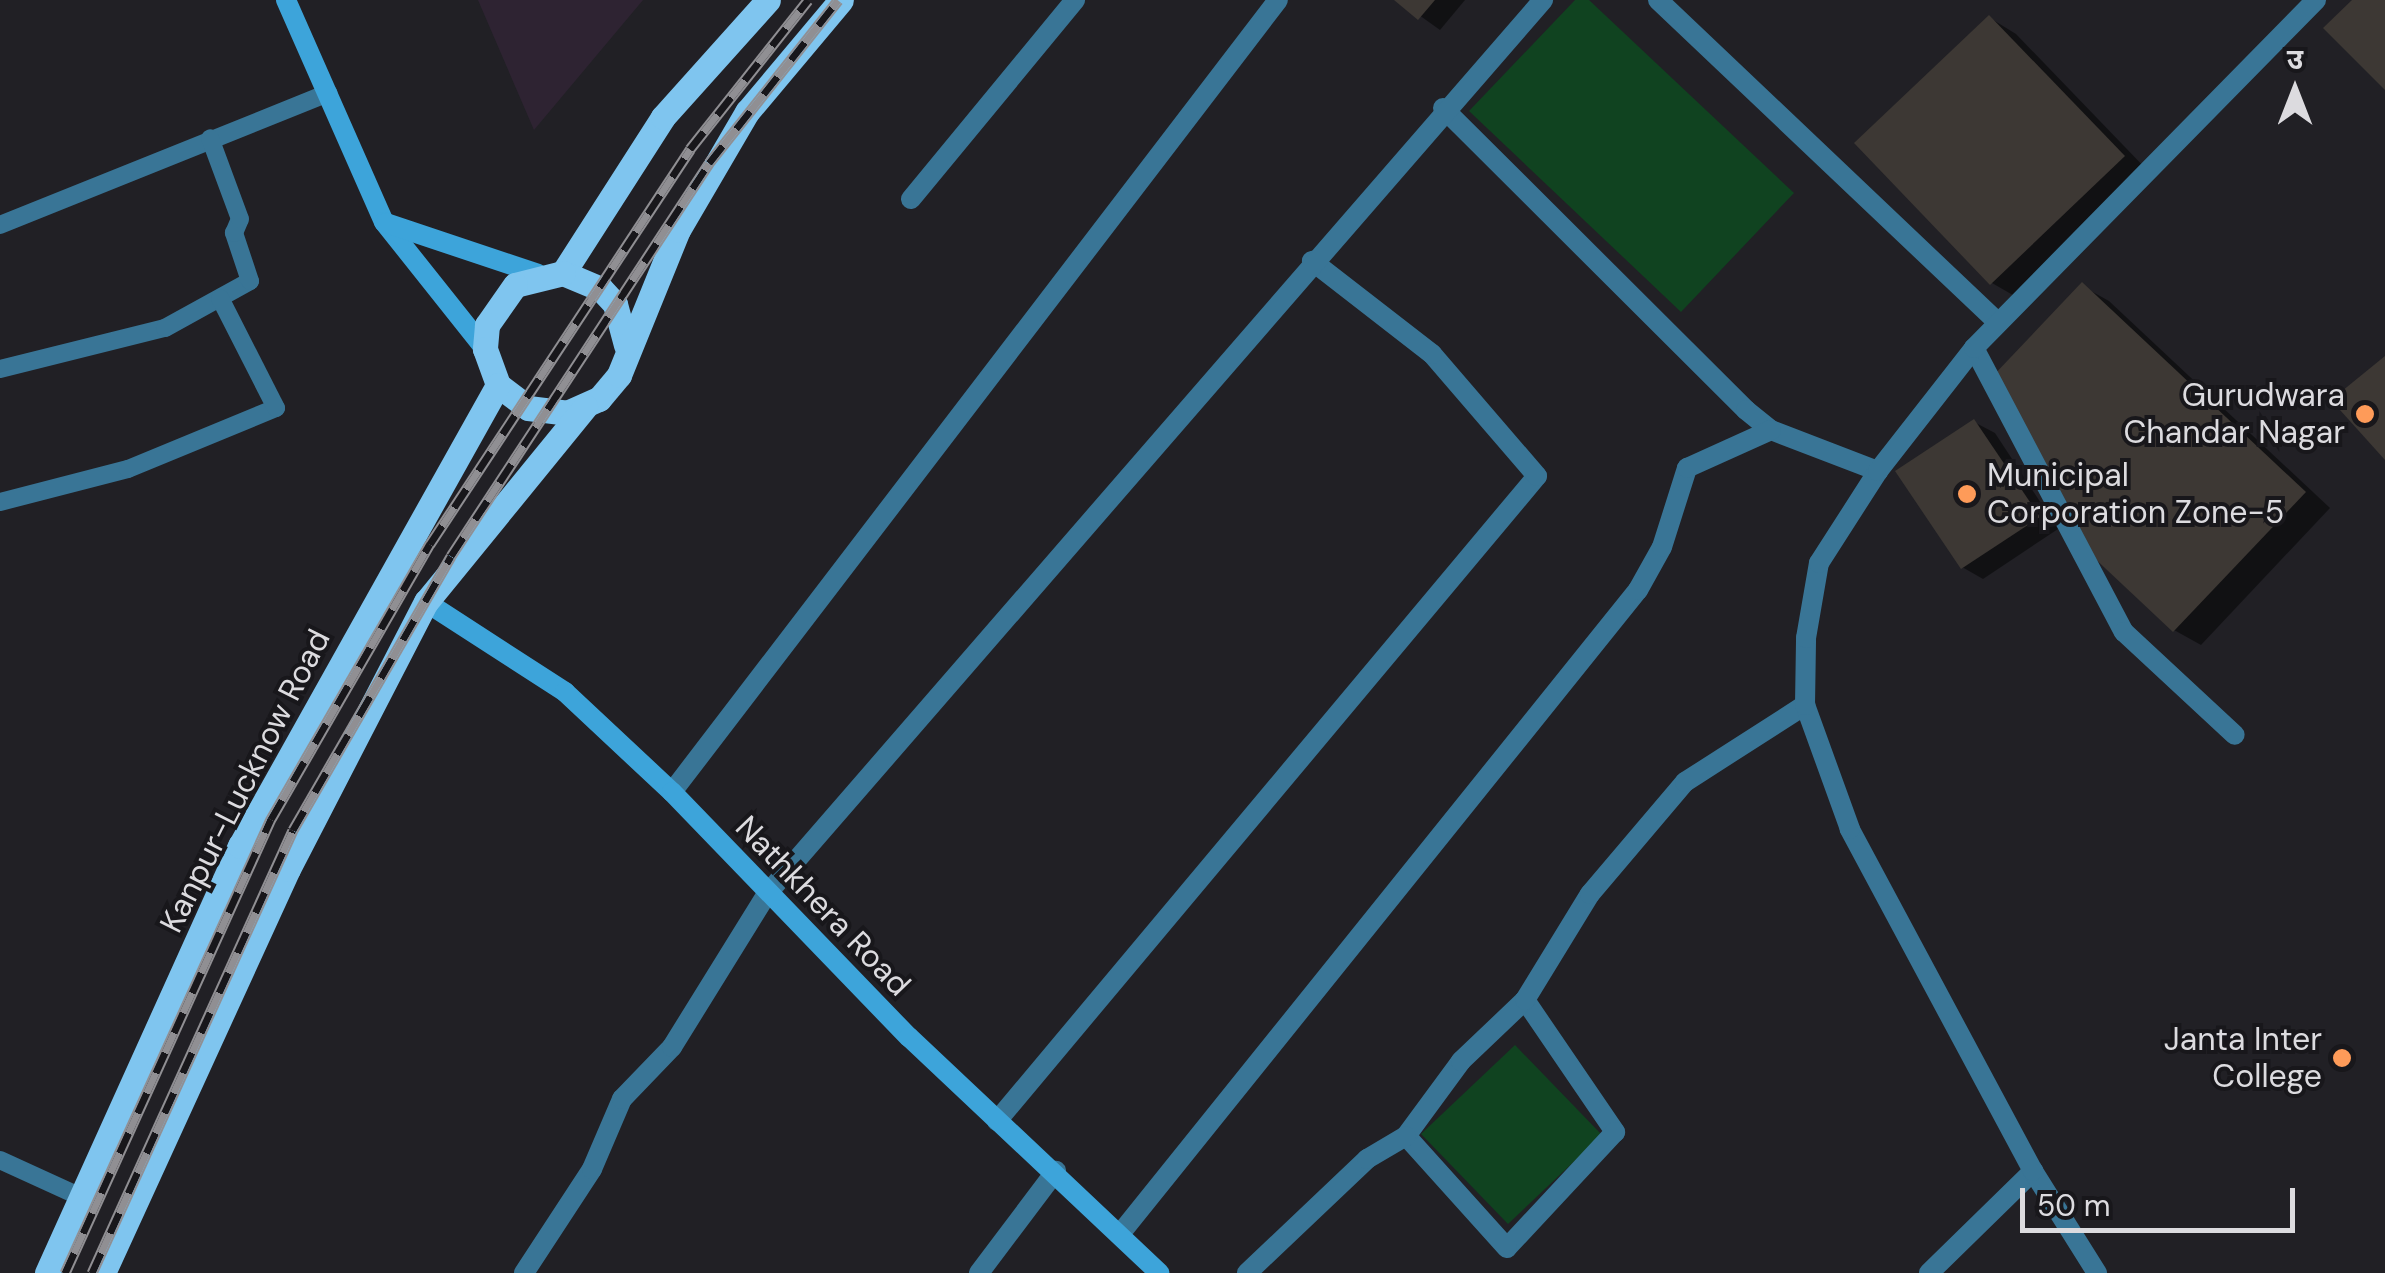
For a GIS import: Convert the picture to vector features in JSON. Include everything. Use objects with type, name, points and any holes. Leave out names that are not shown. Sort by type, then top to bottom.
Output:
[{"type":"main road","points":[[586,406],[548,413],[528,408],[498,384],[484,349],[498,302],[550,274],[663,117],[768,0]]},
{"type":"main road","points":[[103,1273],[288,869],[426,602],[586,406],[619,375],[626,345],[678,230],[747,112],[841,0]]},
{"type":"main road","points":[[550,274],[608,297],[624,324],[626,345]]},
{"type":"main road","name":"Kanpur-Lucknow Road","points":[[46,1273],[240,846],[498,384]]},
{"type":"street","points":[[286,0],[384,222],[484,349]]},
{"type":"street","points":[[911,199],[1076,0]]},
{"type":"street","points":[[672,792],[1278,0]]},
{"type":"street","points":[[524,1273],[592,1170],[622,1099],[672,1047],[767,894],[1443,108],[1542,0]]},
{"type":"street","points":[[1658,0],[1998,324]]},
{"type":"street","points":[[2097,1273],[2033,1171],[1850,829],[1806,706],[1806,638],[1818,563],[1878,471],[1974,348],[2316,0]]},
{"type":"street","points":[[1443,108],[1772,430],[1878,471]]},
{"type":"street","points":[[384,222],[550,274]]},
{"type":"street","points":[[997,1120],[1536,476],[1432,354],[1312,261]]},
{"type":"street","points":[[1974,348],[2124,632],[2235,736]]},
{"type":"street","points":[[1120,1234],[1638,590],[1662,547],[1688,468],[1772,430]]},
{"type":"street","name":"Nathkhera Road","points":[[426,602],[565,692],[672,792],[767,894],[997,1120],[1056,1171],[1159,1273]]},
{"type":"street","points":[[1247,1273],[1366,1159],[1406,1136],[1462,1061],[1525,1000],[1590,894],[1685,782],[1806,706]]},
{"type":"street","points":[[1406,1136],[1507,1248],[1572,1182],[1615,1132],[1525,1000]]},
{"type":"street","points":[[979,1273],[1056,1171]]},
{"type":"street","points":[[1929,1273],[2033,1171]]},
{"type":"lane","points":[[0,225],[328,93]]},
{"type":"lane","points":[[0,369],[165,328],[250,281],[234,233],[240,220],[210,138]]},
{"type":"lane","points":[[0,502],[128,469],[276,408],[220,298]]},
{"type":"lane","points":[[0,1160],[81,1197]]},
{"type":"shaded area","points":[[478,0],[643,0],[534,130]]},
{"type":"green space","points":[[1575,0],[1589,0],[1794,193],[1681,312],[1469,111]]},
{"type":"green space","points":[[1515,1045],[1602,1135],[1508,1224],[1421,1134]]},
{"type":"building","points":[[1394,0],[1435,0],[1418,20]]},
{"type":"building","points":[[2352,0],[2385,0],[2385,90],[2323,28]]},
{"type":"building","points":[[1989,15],[2125,156],[1990,285],[1854,143]]},
{"type":"building","points":[[2082,282],[2306,492],[2173,632],[2089,553],[1991,378]]},
{"type":"building","name":"Gurudwara Chandar Nagar","points":[[2385,356],[2385,460],[2331,400]]},
{"type":"building","name":"Municipal Corporation Zone-5","points":[[1974,419],[2040,517],[1961,569],[1895,471]]},
{"type":"railway","points":[[65,1273],[271,819],[430,544],[690,149],[808,0]]},
{"type":"railway","points":[[92,1273],[293,830],[451,556],[709,163],[838,0]]},
{"type":"place","name":"Gurudwara Chandar Nagar","points":[[2365,414]]},
{"type":"place","name":"Municipal Corporation Zone-5","points":[[1967,494]]},
{"type":"place","name":"Janta Inter College","points":[[2342,1058]]}]
